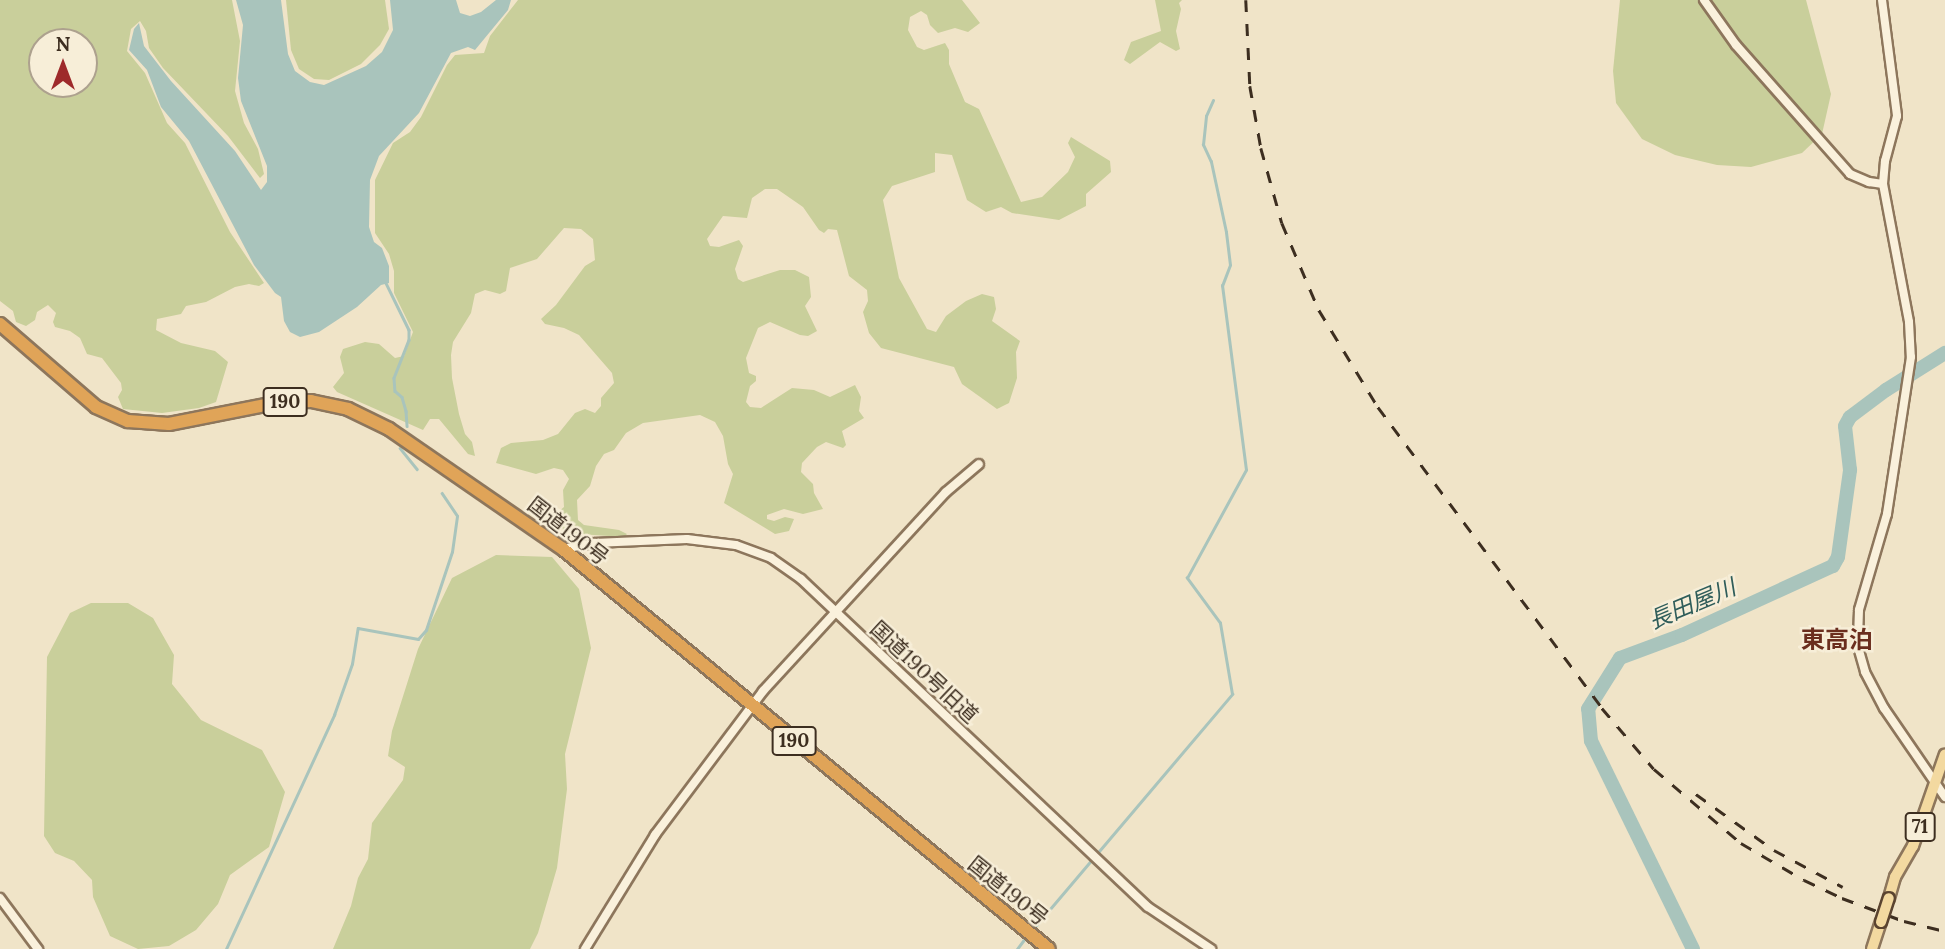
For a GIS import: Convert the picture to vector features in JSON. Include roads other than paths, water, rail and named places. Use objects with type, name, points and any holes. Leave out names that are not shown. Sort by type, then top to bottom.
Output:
[{"type":"highway","name":"国道190号","points":[[0,324],[96,407],[128,421],[169,424],[295,401],[325,403],[362,415],[473,485],[563,549],[1049,949]]},
{"type":"main road","name":"71","points":[[1872,949],[1895,877],[1913,846],[1945,754]]},
{"type":"street","points":[[1704,0],[1716,21],[1850,174],[1869,183],[1883,184]]},
{"type":"street","points":[[1882,0],[1897,116],[1885,161],[1883,184],[1911,337],[1910,365],[1887,514],[1859,610],[1858,647],[1871,685],[1934,785],[1945,797]]},
{"type":"street","points":[[585,949],[655,835],[751,706],[834,611],[946,492],[979,464]]},
{"type":"street","name":"国道190号旧道","points":[[563,549],[594,543],[673,540],[724,542],[760,553],[782,565],[1149,907],[1211,949]]},
{"type":"street","points":[[0,898],[38,949]]},
{"type":"water","points":[[236,0],[281,0],[288,54],[295,71],[310,82],[324,85],[366,66],[382,52],[393,30],[390,0],[456,0],[460,13],[470,16],[481,12],[496,0],[511,0],[508,10],[475,50],[468,47],[451,53],[419,113],[379,156],[370,180],[369,227],[374,242],[382,248],[389,266],[389,283],[381,285],[357,307],[319,332],[300,337],[290,332],[284,321],[281,297],[254,265],[189,141],[161,107],[147,70],[129,50],[134,29],[139,23],[144,46],[171,81],[235,151],[261,190],[267,182],[267,166],[241,101],[238,78],[243,25]]},
{"type":"waterway","points":[[1033,929],[1232,694],[1220,623],[1187,578],[1246,470],[1222,286],[1230,265],[1226,232],[1211,162],[1203,145],[1206,116],[1213,100]]},
{"type":"waterway","points":[[386,283],[409,330],[409,340],[394,378],[395,391],[402,397],[406,411],[407,426]]},
{"type":"waterway","name":"長田屋川","points":[[1693,949],[1591,741],[1588,709],[1620,658],[1682,635],[1833,566],[1838,557],[1850,470],[1845,426],[1850,417],[1886,390],[1945,353]]},
{"type":"waterway","points":[[400,448],[417,469]]},
{"type":"waterway","points":[[226,949],[334,715],[352,664],[358,628],[418,639],[426,630],[452,552],[457,516],[442,494]]},
{"type":"waterway","points":[[1017,949],[1026,937]]},
{"type":"railway","points":[[1246,0],[1250,86],[1261,148],[1282,223],[1319,310],[1378,407],[1602,708],[1654,769],[1741,843],[1804,880],[1842,898],[1904,921],[1945,931]]},
{"type":"railway","points":[[1696,794],[1774,850],[1843,887]]},
{"type":"district","name":"東高泊","points":[[1837,640]]}]
